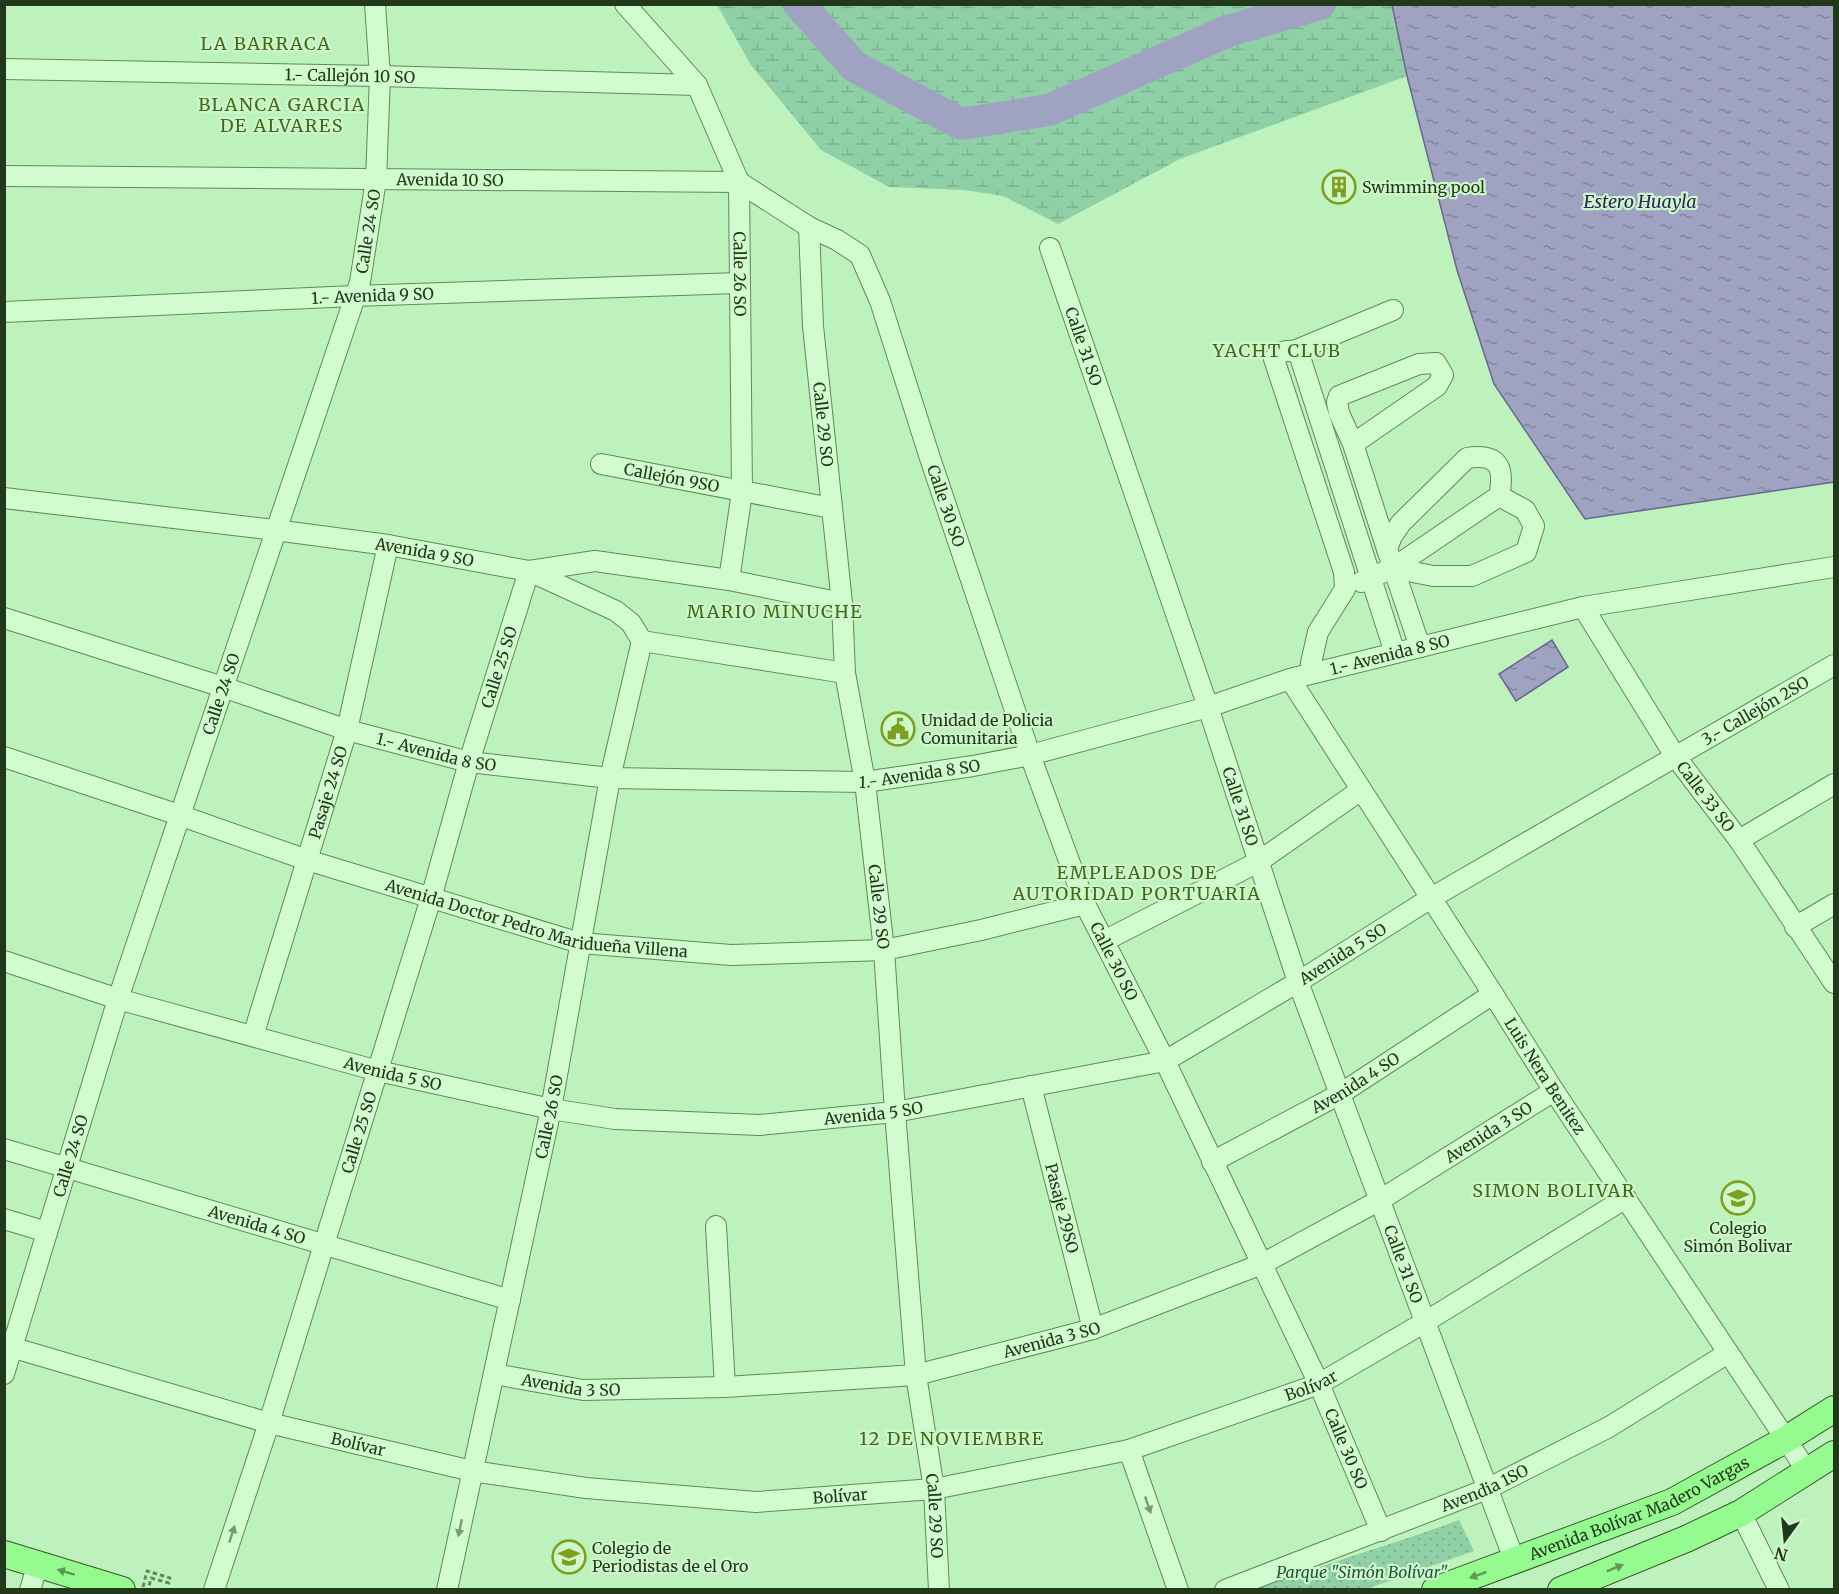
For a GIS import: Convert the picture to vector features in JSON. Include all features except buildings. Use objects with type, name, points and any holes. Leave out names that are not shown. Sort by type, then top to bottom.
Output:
[{"type":"main road","name":"Avenida Bolívar Madero Vargas","points":[[1435,1590],[1672,1502],[1785,1440],[1834,1409]]},
{"type":"main road","points":[[1561,1590],[1686,1539],[1741,1513],[1834,1454]]},
{"type":"main road","points":[[4,1554],[122,1590]]},
{"type":"street","name":"Calle 24 SO","points":[[4,1374],[8,1347],[48,1232],[118,999],[360,282],[376,180],[380,76],[375,4]]},
{"type":"street","name":"Calle 26 SO","points":[[625,4],[697,85],[739,182],[742,492],[729,580]]},
{"type":"street","name":"1.- Callejón 10 SO","points":[[4,69],[697,85]]},
{"type":"street","name":"Avenida 10 SO","points":[[4,176],[739,182]]},
{"type":"street","points":[[739,182],[809,226]]},
{"type":"street","name":"Calle 29 SO","points":[[809,226],[813,326],[842,603],[845,673],[865,782],[884,950],[894,1112],[916,1375],[934,1489],[939,1590]]},
{"type":"street","name":"Calle 30 SO","points":[[809,226],[860,255],[880,301],[930,458],[1030,754],[1085,904],[1165,1061],[1319,1384],[1381,1531]]},
{"type":"street","name":"Calle 31 SO","points":[[1050,248],[1208,707],[1298,982],[1515,1562]]},
{"type":"street","name":"1.- Avenida 9 SO","points":[[4,312],[354,296],[740,283]]},
{"type":"street","points":[[1345,589],[1344,572],[1274,359],[1280,352],[1294,351],[1393,310]]},
{"type":"street","points":[[1294,351],[1300,357],[1395,653]]},
{"type":"street","points":[[1353,444],[1437,386],[1443,375],[1436,363],[1419,364],[1339,396],[1336,402],[1353,444],[1420,647]]},
{"type":"street","points":[[1313,673],[1311,663],[1318,632],[1345,589],[1371,578],[1390,558],[1499,496],[1503,479],[1501,469],[1494,460],[1479,456],[1467,458],[1401,524],[1392,536],[1390,558]]},
{"type":"street","name":"Callejón 9SO","points":[[602,464],[831,508]]},
{"type":"street","points":[[1390,558],[1433,576],[1472,576],[1526,552],[1534,526],[1525,510],[1499,496]]},
{"type":"street","name":"Avenida 9 SO","points":[[4,498],[275,530],[529,570],[595,561],[729,580],[842,603]]},
{"type":"street","name":"Pasaje 24 SO","points":[[253,1036],[347,730],[388,546]]},
{"type":"street","name":"1.- Avenida 8 SO","points":[[4,618],[223,687],[347,730],[469,762],[610,778],[865,782],[973,766],[1030,754],[1208,707],[1290,679],[1583,607],[1834,567]]},
{"type":"street","points":[[529,570],[616,611],[631,623],[642,641],[845,673]]},
{"type":"street","name":"Calle 25 SO","points":[[214,1590],[269,1423],[378,1071],[431,898],[469,762],[529,570]]},
{"type":"street","name":"Calle 33 SO","points":[[1583,607],[1676,756],[1739,840],[1834,983]]},
{"type":"street","name":"Calle 26 SO","points":[[447,1590],[551,1110],[610,778],[642,641]]},
{"type":"street","name":"3.- Callejón 2SO","points":[[1676,756],[1834,665]]},
{"type":"street","name":"Luis Nera Benitez","points":[[1290,679],[1554,1091],[1807,1471]]},
{"type":"street","name":"Avenida 5 SO","points":[[4,961],[118,999],[378,1071],[551,1110],[615,1119],[760,1125],[894,1112],[1165,1061],[1298,982],[1431,898],[1676,756]]},
{"type":"street","name":"Avenida Doctor Pedro Maridueña Villena","points":[[4,757],[307,860],[580,943],[731,955],[884,950],[981,930],[1085,904]]},
{"type":"street","points":[[1739,840],[1834,784]]},
{"type":"street","points":[[1104,941],[1258,862],[1361,790]]},
{"type":"street","points":[[1796,927],[1834,904]]},
{"type":"street","name":"Avenida 4 SO","points":[[1212,1161],[1340,1094],[1493,993]]},
{"type":"street","name":"Pasaje 29SO","points":[[1031,1086],[1093,1329]]},
{"type":"street","name":"Avenida 3 SO","points":[[494,1374],[583,1390],[725,1388],[916,1375],[1093,1329],[1262,1264],[1380,1200],[1554,1091]]},
{"type":"street","name":"Avenida 4 SO","points":[[4,1149],[510,1300]]},
{"type":"street","name":"Bolívar","points":[[8,1347],[269,1423],[472,1471],[586,1488],[756,1502],[934,1489],[1129,1450],[1319,1384],[1425,1322],[1626,1198]]},
{"type":"street","points":[[4,1219],[48,1232]]},
{"type":"street","points":[[716,1226],[725,1388]]},
{"type":"street","name":"Avendia 1SO","points":[[1225,1590],[1487,1489],[1609,1427],[1728,1353]]},
{"type":"street","points":[[1129,1450],[1178,1590]]},
{"type":"street","points":[[1741,1513],[1779,1590]]},
{"type":"street","points":[[30,1590],[38,1564]]},
{"type":"path","points":[[142,1590],[147,1571],[170,1578],[169,1583],[151,1578],[148,1590]]},
{"type":"green space","points":[[717,5],[1404,5],[1407,76],[1180,159],[1058,224],[1003,196],[964,190],[889,187],[821,150],[751,65]]},
{"type":"green space","name":"Parque \"Simón Bolívar\"","points":[[1459,1520],[1474,1551],[1366,1589],[1257,1589],[1307,1571]]},
{"type":"water","name":"Estero Huayla","points":[[1392,5],[1834,5],[1834,482],[1585,519],[1494,384],[1457,270],[1407,76]]},
{"type":"water","points":[[1552,640],[1568,667],[1516,701],[1499,674]]},
{"type":"waterway","points":[[799,4],[854,66],[961,124],[1049,110],[1228,31],[1320,4]]},
{"type":"place","name":"Swimming pool","points":[[1339,187]]},
{"type":"place","name":"Unidad de Policia Comunitaria","points":[[898,729]]},
{"type":"place","name":"Colegio Simón Bolivar","points":[[1738,1198]]},
{"type":"place","name":"Colegio de Periodistas de el Oro","points":[[569,1557]]},
{"type":"district","name":"LA BARRACA","points":[[266,44]]},
{"type":"district","name":"BLANCA GARCIA DE ALVARES","points":[[282,115]]},
{"type":"district","name":"YACHT CLUB","points":[[1277,351]]},
{"type":"district","name":"MARIO MINUCHE","points":[[775,612]]},
{"type":"district","name":"EMPLEADOS DE AUTORIDAD PORTUARIA","points":[[1137,883]]},
{"type":"district","name":"SIMON BOLIVAR","points":[[1554,1191]]},
{"type":"district","name":"12 DE NOVIEMBRE","points":[[952,1439]]}]
